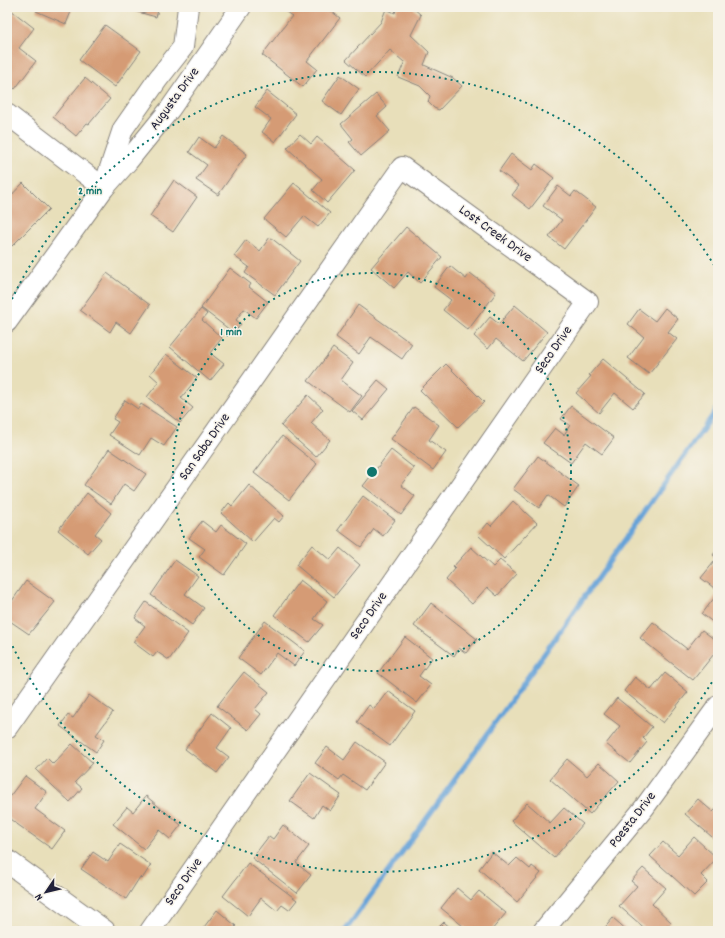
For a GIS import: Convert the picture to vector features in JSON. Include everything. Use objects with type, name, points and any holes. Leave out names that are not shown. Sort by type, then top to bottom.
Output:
[{"type":"street","name":"Augusta Drive","points":[[104,188],[123,129],[158,79],[183,47],[188,7]]},
{"type":"street","name":"Augusta Drive","points":[[7,322],[104,188],[170,109],[242,7]]},
{"type":"street","points":[[7,114],[104,188]]},
{"type":"street","name":"Lost Creek Drive","points":[[402,167],[588,302]]},
{"type":"street","name":"San Saba Drive","points":[[7,728],[402,167]]},
{"type":"street","name":"Seco Drive","points":[[150,931],[588,302]]},
{"type":"street","name":"Poesta Drive","points":[[543,931],[644,808],[718,706]]},
{"type":"street","points":[[7,861],[104,931]]},
{"type":"building","points":[[38,7],[73,7],[66,24],[36,11]]},
{"type":"building","points":[[127,7],[159,7],[156,17],[127,9]]},
{"type":"building","points":[[289,7],[311,7],[317,11],[320,7],[326,7],[340,18],[307,61],[317,69],[303,87],[262,55],[292,16],[286,12]]},
{"type":"building","points":[[397,7],[412,7],[421,15],[411,35],[429,52],[424,65],[453,78],[462,86],[439,110],[434,108],[428,102],[430,96],[420,86],[398,77],[405,61],[404,62],[390,50],[365,77],[346,60],[381,22],[386,9],[395,13]]},
{"type":"building","points":[[11,10],[34,28],[19,48],[36,61],[15,89],[7,83],[7,15]]},
{"type":"building","points":[[105,25],[141,51],[115,87],[79,60]]},
{"type":"building","points":[[340,75],[359,89],[341,115],[322,101]]},
{"type":"building","points":[[85,78],[110,99],[89,124],[87,123],[76,136],[53,117]]},
{"type":"building","points":[[267,91],[296,114],[275,142],[262,132],[271,119],[255,107]]},
{"type":"building","points":[[376,94],[387,107],[377,116],[390,131],[361,156],[349,142],[353,139],[341,124]]},
{"type":"building","points":[[300,134],[311,144],[317,137],[355,170],[327,203],[313,190],[322,179],[287,148]]},
{"type":"building","points":[[223,136],[247,154],[218,195],[196,180],[207,165],[189,152],[199,137],[214,148]]},
{"type":"building","points":[[511,154],[532,170],[536,164],[554,178],[530,209],[512,195],[519,186],[499,171]]},
{"type":"building","points":[[174,180],[197,197],[173,232],[150,216]]},
{"type":"building","points":[[23,183],[49,209],[12,246],[7,242],[7,200]]},
{"type":"building","points":[[294,183],[330,213],[318,227],[304,216],[286,237],[264,219]]},
{"type":"building","points":[[558,186],[571,196],[575,191],[596,207],[564,249],[549,237],[562,220],[543,206]]},
{"type":"building","points":[[406,227],[442,257],[420,283],[408,272],[394,288],[371,268]]},
{"type":"building","points":[[270,237],[300,261],[275,295],[245,273],[249,267],[234,256],[246,240],[260,251]]},
{"type":"building","points":[[450,266],[466,279],[470,273],[496,293],[468,330],[443,310],[451,300],[434,287]]},
{"type":"building","points":[[230,268],[251,284],[249,287],[268,302],[256,318],[244,309],[236,320],[241,324],[234,333],[201,308]]},
{"type":"building","points":[[107,273],[150,305],[131,333],[116,322],[110,332],[80,310]]},
{"type":"building","points":[[358,305],[412,344],[402,359],[371,337],[359,354],[336,337]]},
{"type":"building","points":[[515,305],[547,332],[523,361],[496,339],[488,349],[474,336],[490,317],[499,324]]},
{"type":"building","points":[[665,308],[678,319],[668,332],[677,339],[649,374],[628,358],[644,337],[628,324],[639,309],[655,321]]},
{"type":"building","points":[[201,309],[207,314],[202,320],[222,338],[210,353],[224,364],[210,381],[170,347]]},
{"type":"building","points":[[333,348],[353,363],[341,380],[362,396],[350,412],[308,381]]},
{"type":"building","points":[[166,354],[197,378],[181,398],[193,408],[180,423],[147,397],[159,382],[150,374]]},
{"type":"building","points":[[603,359],[645,394],[633,408],[615,393],[599,413],[576,393]]},
{"type":"building","points":[[446,364],[484,402],[458,427],[420,390]]},
{"type":"building","points":[[378,380],[389,389],[363,420],[352,411]]},
{"type":"building","points":[[308,395],[323,409],[311,423],[330,440],[316,457],[281,426]]},
{"type":"building","points":[[125,400],[138,409],[141,404],[177,427],[164,446],[151,438],[140,455],[109,435],[118,422],[113,419]]},
{"type":"building","points":[[571,406],[614,438],[602,454],[586,442],[571,463],[543,443],[555,428],[564,435],[570,425],[561,419]]},
{"type":"building","points":[[414,407],[439,425],[429,440],[446,452],[433,470],[391,439]]},
{"type":"building","points":[[282,436],[317,464],[289,500],[254,473]]},
{"type":"building","points":[[109,449],[146,474],[134,491],[124,484],[111,504],[84,485]]},
{"type":"building","points":[[391,450],[414,468],[401,485],[415,496],[401,515],[363,486]]},
{"type":"building","points":[[538,456],[579,486],[564,507],[548,495],[539,508],[513,489]]},
{"type":"building","points":[[249,485],[284,516],[279,522],[274,518],[253,542],[221,513],[229,503],[232,506]]},
{"type":"building","points":[[87,493],[111,513],[95,534],[101,539],[88,554],[58,530]]},
{"type":"building","points":[[363,496],[395,520],[383,536],[374,529],[361,547],[338,530]]},
{"type":"building","points":[[513,501],[537,523],[504,559],[478,535],[488,523],[491,526]]},
{"type":"building","points":[[202,521],[216,532],[221,525],[246,544],[224,575],[199,557],[205,549],[189,538]]},
{"type":"building","points":[[312,545],[330,560],[340,548],[360,565],[334,597],[296,565]]},
{"type":"building","points":[[471,547],[493,567],[500,560],[517,574],[497,596],[487,587],[472,604],[446,580],[455,569],[453,567]]},
{"type":"building","points":[[718,548],[718,559],[713,555]]},
{"type":"building","points":[[175,560],[198,576],[185,594],[204,608],[192,625],[151,595]]},
{"type":"building","points":[[714,562],[718,565],[718,591],[701,578]]},
{"type":"building","points":[[300,580],[327,601],[314,619],[323,625],[309,642],[274,615]]},
{"type":"building","points":[[26,581],[55,602],[29,634],[7,619],[7,608]]},
{"type":"building","points":[[718,593],[718,626],[702,614]]},
{"type":"building","points":[[146,602],[188,633],[169,660],[157,652],[153,657],[133,642],[145,626],[135,618]]},
{"type":"building","points":[[431,603],[477,639],[466,653],[459,648],[454,656],[414,626]]},
{"type":"building","points":[[265,621],[305,651],[294,666],[277,653],[261,675],[238,658]]},
{"type":"building","points":[[653,622],[687,649],[702,630],[718,642],[718,649],[693,680],[640,638]]},
{"type":"building","points":[[405,637],[432,658],[419,676],[431,685],[417,703],[378,673]]},
{"type":"building","points":[[244,672],[269,692],[255,709],[261,714],[248,730],[217,706]]},
{"type":"building","points":[[665,673],[688,692],[663,723],[624,691],[635,677],[651,690]]},
{"type":"building","points":[[388,691],[415,711],[390,746],[357,722],[369,705],[374,709]]},
{"type":"building","points":[[89,695],[113,712],[96,735],[104,740],[96,752],[60,726],[68,715],[73,718]]},
{"type":"building","points":[[617,698],[652,727],[643,738],[647,742],[630,763],[606,744],[620,726],[604,714]]},
{"type":"building","points":[[212,713],[231,728],[217,748],[229,757],[217,773],[185,749]]},
{"type":"building","points":[[357,742],[385,762],[365,790],[343,775],[339,780],[315,763],[327,747],[344,760]]},
{"type":"building","points":[[72,744],[93,763],[75,782],[82,788],[70,802],[36,770],[47,758],[53,764]]},
{"type":"building","points":[[567,759],[587,776],[599,763],[619,781],[590,814],[550,779]]},
{"type":"building","points":[[310,773],[341,795],[330,811],[322,805],[314,818],[290,801]]},
{"type":"building","points":[[25,776],[47,792],[35,809],[65,831],[52,849],[7,817],[7,800]]},
{"type":"building","points":[[146,796],[181,825],[170,839],[159,830],[144,849],[113,824],[127,807],[133,812]]},
{"type":"building","points":[[698,799],[713,812],[718,807],[718,842],[685,814]]},
{"type":"building","points":[[527,803],[550,823],[564,808],[583,824],[554,858],[511,821]]},
{"type":"building","points":[[283,825],[309,846],[296,863],[311,875],[297,893],[252,858],[269,836],[273,839]]},
{"type":"building","points":[[694,837],[717,858],[701,875],[708,882],[694,896],[650,856],[663,842],[678,855]]},
{"type":"building","points":[[120,844],[151,865],[142,879],[140,877],[126,899],[81,869],[93,852],[108,862]]},
{"type":"building","points":[[492,852],[509,866],[517,858],[530,869],[532,866],[541,873],[517,902],[479,869]]},
{"type":"building","points":[[248,863],[297,900],[289,910],[282,905],[277,911],[261,898],[248,916],[223,896]]},
{"type":"building","points":[[643,868],[666,888],[652,904],[671,922],[663,931],[648,931],[619,906],[637,886],[631,881]]},
{"type":"building","points":[[457,888],[471,900],[479,891],[506,913],[491,931],[469,931],[441,908]]},
{"type":"building","points":[[217,910],[236,926],[231,931],[201,931]]},
{"type":"building","points":[[613,918],[628,931],[602,931]]},
{"type":"building","points":[[444,922],[454,931],[435,931]]},
{"type":"waterway","points":[[345,931],[469,760],[718,408]]}]
